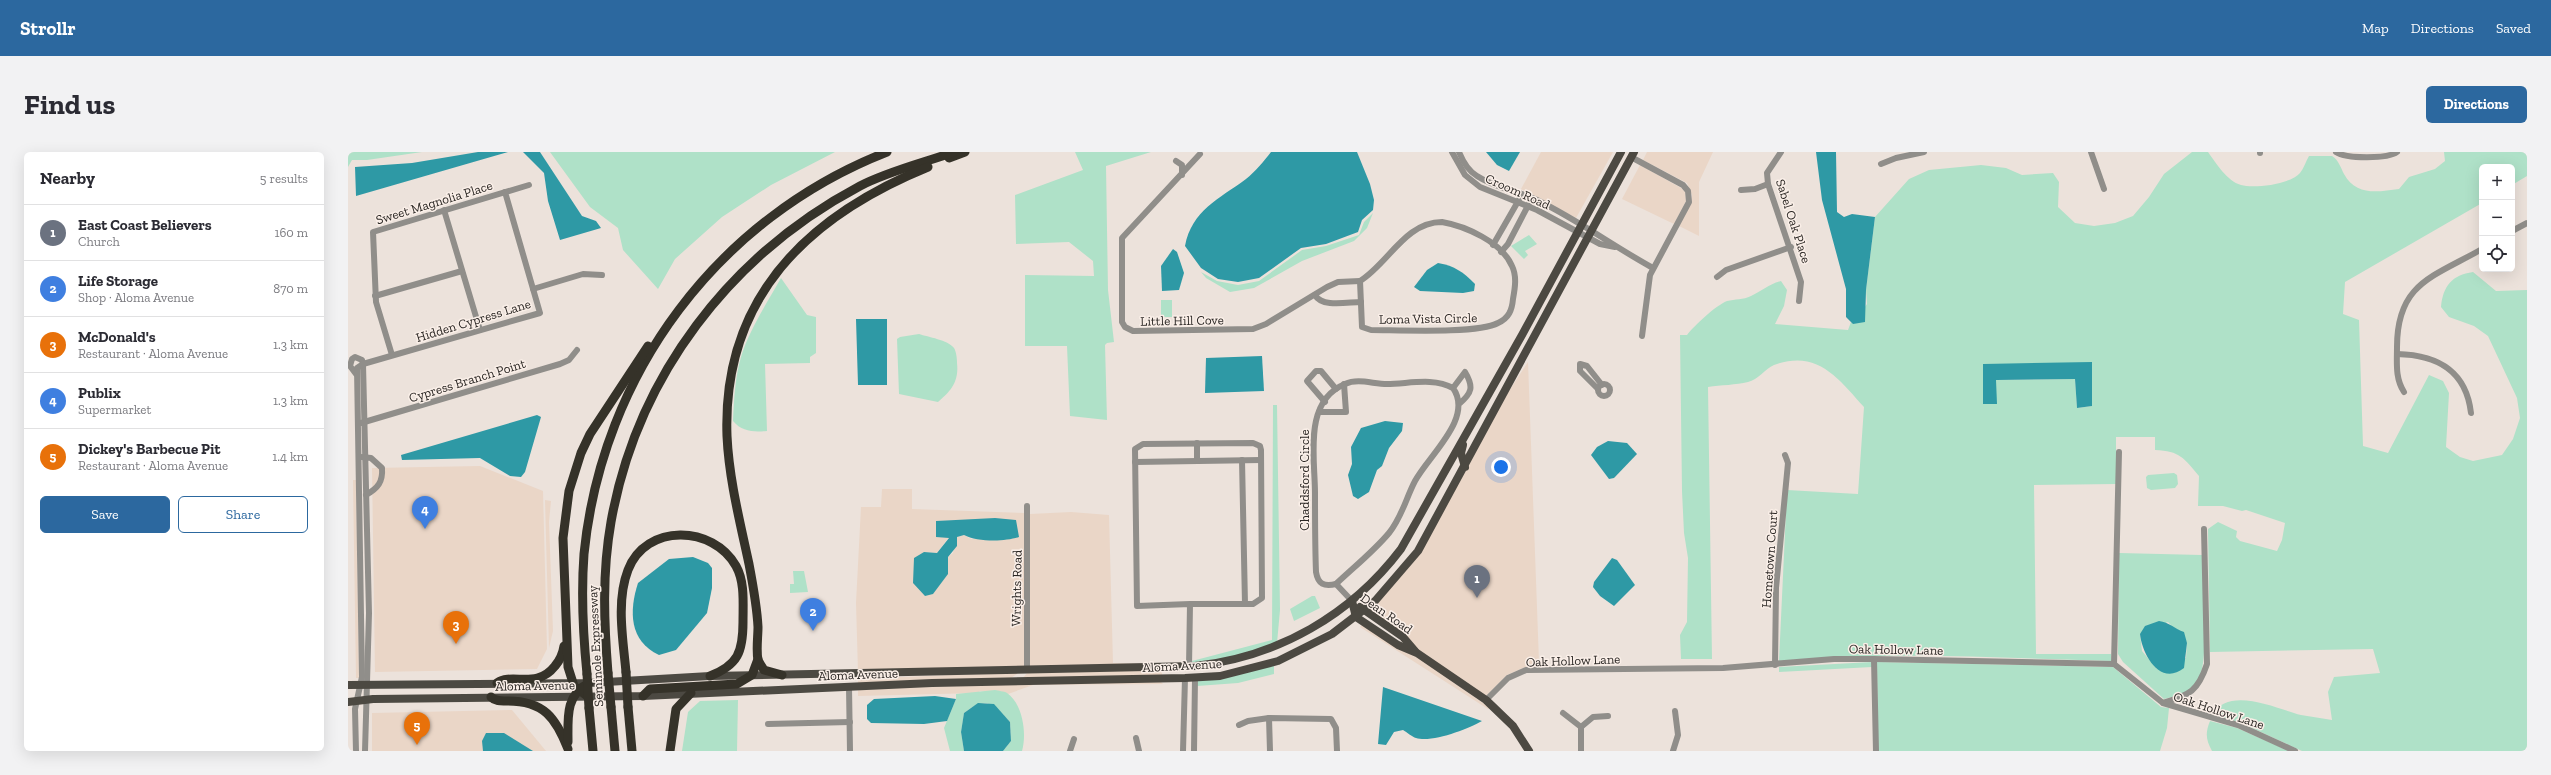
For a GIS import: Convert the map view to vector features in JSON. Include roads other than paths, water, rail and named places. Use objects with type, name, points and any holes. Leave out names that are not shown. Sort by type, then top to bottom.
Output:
[{"type":"highway","name":"Seminole Expressway","points":[[593,751],[589,708],[583,584],[585,547],[595,488],[608,443],[626,399],[665,327],[686,298],[716,265],[763,223],[819,184],[887,152]]},
{"type":"highway","name":"Seminole Expressway","points":[[614,751],[604,611],[610,523],[624,466],[642,416],[674,356],[691,329],[733,280],[763,252],[799,223],[862,185],[954,152]]},
{"type":"highway","points":[[643,696],[650,689],[732,685],[752,675],[758,659],[754,594],[733,487],[728,453],[727,418],[732,375],[742,337],[754,308],[774,276],[799,247],[825,222],[862,198],[901,178],[965,152]]},
{"type":"highway","points":[[587,696],[575,690],[568,667],[564,534],[567,502],[576,467],[600,417],[651,342],[665,327]]},
{"type":"highway","points":[[632,751],[622,603],[629,568],[639,552],[654,541],[667,536],[683,534],[697,536],[716,544],[730,557],[740,575],[743,626],[739,654],[730,666],[710,676]]},
{"type":"highway","points":[[497,683],[503,680],[537,678],[549,672],[563,653],[566,625]]},
{"type":"highway","points":[[758,659],[764,670],[782,675]]},
{"type":"highway","points":[[568,750],[568,710],[575,690],[588,679]]},
{"type":"highway","points":[[670,751],[676,709],[691,693]]},
{"type":"highway","points":[[491,697],[497,701],[526,702],[541,708],[557,723],[568,750]]},
{"type":"main road","name":"Aloma Avenue","points":[[588,679],[1027,669],[1189,667],[1210,665],[1248,657],[1284,644],[1318,625],[1352,601],[1380,575],[1401,549],[1464,438],[1621,152]]},
{"type":"main road","name":"Aloma Avenue","points":[[587,696],[643,696],[1009,681],[1195,678],[1234,673],[1278,661],[1319,642],[1364,610],[1410,562],[1432,528],[1633,155]]},
{"type":"main road","points":[[1464,438],[1461,453],[1465,467]]},
{"type":"main road","name":"Dean Road","points":[[1352,601],[1403,637],[1417,653]]},
{"type":"main road","name":"Dean Road","points":[[1352,601],[1356,617],[1398,645],[1417,653],[1486,700],[1513,726],[1529,751]]},
{"type":"main road","points":[[1185,678],[1210,665]]},
{"type":"main road","points":[[1162,679],[1189,667]]},
{"type":"main road","points":[[1009,681],[1027,669]]},
{"type":"main road","points":[[849,688],[860,680],[926,676],[936,671]]},
{"type":"main road","name":"Aloma Avenue","points":[[348,686],[497,683],[575,690]]},
{"type":"main road","name":"Aloma Avenue","points":[[348,702],[366,702],[373,699],[491,697],[575,690]]},
{"type":"street","name":"Croom Road","points":[[1452,152],[1465,175],[1486,190],[1528,206],[1600,244],[1615,247]]},
{"type":"street","name":"Croom Road","points":[[1459,152],[1464,164],[1476,176],[1532,198],[1582,224],[1615,247]]},
{"type":"street","name":"Sabel Oak Place","points":[[1781,152],[1767,173],[1768,184],[1802,282],[1799,301]]},
{"type":"street","points":[[1881,164],[1896,158],[1924,152]]},
{"type":"street","points":[[2091,152],[2104,189]]},
{"type":"street","points":[[2336,152],[2347,157],[2354,157],[2389,156],[2397,152]]},
{"type":"street","name":"Little Hill Cove","points":[[1200,154],[1122,238],[1122,316],[1125,327],[1134,332],[1253,329],[1266,324],[1333,284],[1360,281]]},
{"type":"street","points":[[1633,155],[1683,185],[1689,196],[1689,202],[1650,274],[1642,336]]},
{"type":"street","points":[[1176,161],[1182,165],[1182,175]]},
{"type":"street","points":[[1741,190],[1755,189],[1768,184]]},
{"type":"street","name":"Sweet Magnolia Place","points":[[392,355],[375,296],[373,232],[529,185]]},
{"type":"street","name":"Hidden Cypress Lane","points":[[356,374],[350,366],[352,359],[359,358],[363,364],[540,313],[505,192]]},
{"type":"street","points":[[1493,245],[1522,194]]},
{"type":"street","points":[[1501,252],[1532,198]]},
{"type":"street","points":[[444,210],[480,330]]},
{"type":"street","points":[[1507,220],[1517,226]]},
{"type":"street","name":"Loma Vista Circle","points":[[1436,222],[1454,225],[1474,232],[1493,245],[1512,265],[1515,288],[1509,315],[1500,323],[1490,327],[1371,330],[1361,324],[1360,281],[1373,272],[1412,232],[1436,222]]},
{"type":"street","points":[[2515,230],[2527,223]]},
{"type":"street","points":[[1615,247],[1653,268]]},
{"type":"street","points":[[1717,277],[1726,270],[1791,247]]},
{"type":"street","points":[[2404,392],[2397,381],[2399,315],[2415,289],[2479,251]]},
{"type":"street","points":[[375,296],[462,271]]},
{"type":"street","points":[[533,288],[583,274],[602,275]]},
{"type":"street","points":[[1315,296],[1320,302],[1324,303],[1360,302]]},
{"type":"street","name":"Cypress Branch Point","points":[[358,424],[560,364],[569,360],[577,350]]},
{"type":"street","points":[[2397,354],[2431,358],[2447,367],[2460,380],[2469,399],[2471,413]]},
{"type":"street","points":[[356,751],[357,702],[364,685],[369,613],[363,364]]},
{"type":"street","points":[[363,364],[357,368],[356,374],[364,685],[366,702],[365,751]]},
{"type":"street","points":[[1580,364],[1592,372],[1600,387],[1580,371],[1580,364]]},
{"type":"street","points":[[1325,402],[1307,381],[1310,376],[1316,371],[1320,371],[1336,389]]},
{"type":"street","points":[[1352,601],[1336,584],[1395,525],[1414,482],[1433,458],[1454,422],[1459,404],[1469,395],[1471,390],[1469,379],[1465,372],[1452,388],[1459,404]]},
{"type":"street","points":[[1586,377],[1592,372]]},
{"type":"street","name":"Chaddsford Circle","points":[[1336,584],[1328,586],[1323,585],[1318,581],[1316,572],[1313,445],[1319,412],[1336,389],[1344,384],[1355,381],[1386,384],[1423,382],[1452,388]]},
{"type":"street","points":[[1319,412],[1346,412],[1344,384]]},
{"type":"street","points":[[1197,443],[1197,461]]},
{"type":"street","points":[[1253,443],[1260,446],[1261,460],[1262,598],[1253,604],[1137,606],[1135,449],[1143,444],[1253,443]]},
{"type":"street","points":[[2114,664],[2119,452]]},
{"type":"street","name":"Hometown Court","points":[[1775,665],[1776,588],[1788,463],[1785,455]]},
{"type":"street","points":[[358,457],[365,457],[377,461],[382,468],[383,477],[376,490],[366,495]]},
{"type":"street","points":[[1242,460],[1245,604]]},
{"type":"street","points":[[1135,462],[1261,460]]},
{"type":"street","name":"Wrights Road","points":[[1027,506],[1027,669]]},
{"type":"street","points":[[2163,703],[2186,697],[2201,682],[2207,664],[2204,529]]},
{"type":"street","points":[[1189,667],[1190,604]]},
{"type":"street","name":"Oak Hollow Lane","points":[[1486,700],[1508,678],[1526,670],[1723,668],[1775,665],[1834,659],[2114,664],[2163,703],[2238,725],[2295,751]]},
{"type":"street","points":[[1874,659],[1876,751]]},
{"type":"street","points":[[1183,751],[1185,678]]},
{"type":"street","points":[[1194,751],[1195,678]]},
{"type":"street","points":[[849,688],[850,751]]},
{"type":"street","points":[[1673,751],[1678,735],[1675,711]]},
{"type":"street","points":[[1563,713],[1581,727]]},
{"type":"street","points":[[1581,727],[1594,717],[1608,716]]},
{"type":"street","points":[[1269,718],[1270,751]]},
{"type":"street","points":[[1239,725],[1248,720],[1269,718],[1332,719],[1336,728],[1337,751]]},
{"type":"street","points":[[768,724],[850,722]]},
{"type":"street","points":[[1580,751],[1581,727]]},
{"type":"street","points":[[1136,738],[1139,751]]},
{"type":"street","points":[[1070,751],[1074,739]]},
{"type":"water","points":[[478,152],[508,152],[356,196],[355,167],[412,163]]},
{"type":"water","points":[[523,152],[540,152],[582,216],[596,221],[601,228],[560,240],[548,201],[544,173]]},
{"type":"water","points":[[1271,152],[1357,152],[1370,184],[1374,200],[1373,210],[1362,220],[1358,232],[1326,244],[1301,248],[1259,278],[1238,282],[1218,279],[1201,268],[1185,246],[1189,234],[1200,214],[1208,206],[1246,179]]},
{"type":"water","points":[[1486,152],[1520,152],[1509,171],[1497,165]]},
{"type":"water","points":[[1816,152],[1836,152],[1837,212],[1844,217],[1852,214],[1875,217],[1866,290],[1865,322],[1853,324],[1846,317],[1846,289],[1822,200]]},
{"type":"water","points":[[1173,249],[1177,252],[1184,273],[1179,290],[1162,291],[1161,266]]},
{"type":"water","points":[[1438,263],[1454,268],[1463,273],[1475,284],[1474,291],[1463,293],[1420,291],[1414,287],[1427,270]]},
{"type":"water","points":[[856,319],[887,319],[887,385],[858,385]]},
{"type":"water","points":[[1262,356],[1264,391],[1205,393],[1206,358]]},
{"type":"water","points":[[2092,362],[2092,406],[2077,408],[2075,379],[1996,380],[1997,404],[1983,404],[1983,364]]},
{"type":"water","points":[[537,415],[541,417],[525,472],[521,477],[510,476],[480,458],[402,460],[401,455]]},
{"type":"water","points":[[1385,421],[1403,423],[1402,431],[1389,448],[1382,466],[1377,470],[1369,492],[1358,499],[1353,496],[1348,475],[1352,464],[1351,447],[1361,428]]},
{"type":"water","points":[[1608,441],[1627,443],[1637,454],[1614,478],[1609,479],[1591,455],[1597,447]]},
{"type":"water","points":[[995,518],[1016,520],[1019,537],[1006,540],[983,540],[964,535],[957,537],[957,546],[948,557],[948,574],[933,594],[925,596],[913,583],[914,558],[924,552],[937,553],[949,538],[936,537],[936,521]]},
{"type":"water","points":[[693,557],[708,563],[712,568],[712,588],[707,613],[676,650],[659,655],[649,649],[642,642],[634,624],[633,604],[638,583],[669,559]]},
{"type":"water","points":[[1612,558],[1617,560],[1635,585],[1614,606],[1600,596],[1593,587],[1594,582]]},
{"type":"water","points":[[2159,621],[2184,632],[2187,643],[2184,668],[2175,673],[2167,674],[2154,666],[2148,659],[2141,642],[2140,634],[2145,626]]},
{"type":"water","points":[[1383,687],[1482,721],[1468,728],[1431,739],[1416,738],[1403,730],[1394,732],[1386,745],[1378,744]]},
{"type":"water","points":[[935,696],[956,699],[947,721],[924,724],[871,723],[867,719],[867,705],[874,699]]},
{"type":"water","points":[[978,703],[994,704],[1010,722],[1011,741],[1003,751],[964,751],[961,732],[964,713]]},
{"type":"water","points":[[486,733],[504,733],[533,751],[483,751],[482,741]]},
{"type":"place","name":"Publix","points":[[425,529]]},
{"type":"place","name":"East Coast Believers","points":[[1477,598]]},
{"type":"place","name":"Life Storage","points":[[813,631]]},
{"type":"place","name":"McDonald's","points":[[456,644]]},
{"type":"place","name":"Dickey's Barbecue Pit","points":[[417,745]]}]
